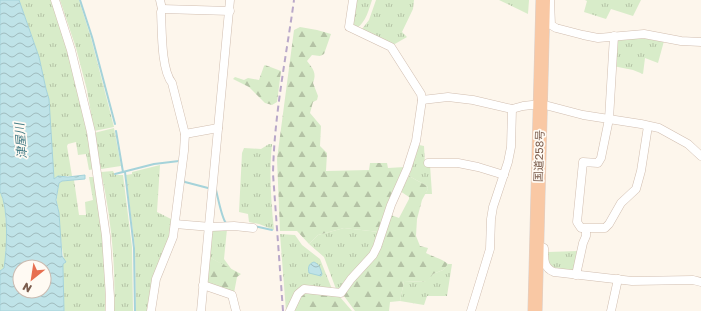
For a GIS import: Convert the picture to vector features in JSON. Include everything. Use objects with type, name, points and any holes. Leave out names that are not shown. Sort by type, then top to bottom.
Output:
[{"type":"highway","name":"国道258号","points":[[535,311],[543,0]]},
{"type":"street","points":[[55,0],[72,50],[91,132],[106,236],[110,311]]},
{"type":"street","points":[[151,311],[156,279],[172,243],[184,151],[184,134],[172,83],[168,78],[165,67],[162,9],[160,0]]},
{"type":"street","points":[[201,311],[230,0]]},
{"type":"street","points":[[290,311],[298,294],[304,290],[341,293],[373,255],[381,238],[390,205],[407,169],[416,141],[422,94],[391,47],[348,27],[353,0]]},
{"type":"street","points":[[550,0],[551,25],[556,28],[583,36],[598,38],[644,34],[681,42],[701,42]]},
{"type":"street","points":[[162,9],[230,11]]},
{"type":"street","points":[[614,36],[609,119],[601,158],[598,163],[583,162],[577,222],[581,228],[605,228],[609,224],[621,203],[636,189],[641,171],[648,126]]},
{"type":"street","points":[[422,100],[448,97],[473,100],[512,109],[541,104],[583,116],[660,128],[688,144],[701,156]]},
{"type":"street","points":[[471,311],[489,257],[493,207],[504,175],[511,146],[512,109]]},
{"type":"street","points":[[184,134],[218,128]]},
{"type":"street","points":[[428,163],[472,166],[504,175]]},
{"type":"street","points":[[175,224],[252,228]]},
{"type":"street","points":[[576,275],[586,236],[586,229]]},
{"type":"street","points":[[537,245],[544,248],[545,264],[550,270],[576,275],[632,281],[693,280],[701,282]]},
{"type":"street","points":[[611,311],[618,279]]},
{"type":"street","points":[[203,285],[232,295],[236,311]]},
{"type":"green space","points":[[19,0],[53,0],[68,50],[87,130],[94,169],[89,170],[86,154],[78,155],[76,142],[68,144],[67,146],[72,176],[63,176],[54,179],[49,99],[39,57]]},
{"type":"green space","points":[[60,0],[79,0],[91,38],[114,127],[94,131],[87,90],[76,48]]},
{"type":"green space","points":[[355,0],[372,0],[365,19],[357,28],[354,26],[352,20]]},
{"type":"green space","points":[[376,0],[414,0],[413,9],[402,32],[407,37],[393,45],[362,29],[369,20]]},
{"type":"green space","points":[[499,0],[529,0],[528,14]]},
{"type":"green space","points":[[585,0],[641,0],[633,16],[611,9],[606,19],[584,12],[587,1]]},
{"type":"green space","points":[[300,27],[331,34],[324,54],[320,56],[312,55],[307,61],[314,71],[315,76],[313,83],[318,96],[317,100],[313,102],[310,113],[321,126],[320,146],[327,153],[326,171],[369,170],[370,163],[387,163],[388,168],[405,167],[393,191],[379,232],[344,228],[318,235],[309,244],[297,231],[280,231],[277,159],[294,30]]},
{"type":"green space","points":[[642,36],[664,41],[658,63],[645,58],[643,74],[633,70],[613,66],[618,38]]},
{"type":"green space","points":[[265,65],[281,71],[277,102],[272,105],[265,103],[249,87],[233,79],[235,77],[244,80],[248,78],[259,80]]},
{"type":"green space","points":[[114,128],[121,166],[101,169],[94,133]]},
{"type":"green space","points":[[269,144],[272,144],[271,187],[274,230],[249,222],[248,214],[239,212],[242,153],[244,148],[261,149]]},
{"type":"green space","points":[[419,145],[424,146],[425,165],[430,165],[432,194],[425,194],[428,189],[427,186],[409,176]]},
{"type":"green space","points":[[160,165],[157,212],[173,220],[171,237],[149,311],[136,311],[135,248],[126,175]]},
{"type":"green space","points":[[113,171],[115,175],[123,175],[132,247],[133,311],[114,311],[112,241],[108,206],[101,172]]},
{"type":"green space","points":[[409,176],[427,186],[428,189],[422,200],[417,219],[416,236],[420,246],[428,248],[426,253],[448,264],[443,270],[433,274],[427,282],[404,281],[400,301],[390,302],[389,311],[355,311],[344,296],[344,293],[374,256],[391,215],[399,218],[409,199],[409,197],[400,191]]},
{"type":"green space","points":[[89,177],[95,177],[103,244],[105,311],[64,311],[63,264],[65,263],[57,202],[59,183],[62,181],[74,180],[79,215],[86,215],[85,202],[93,200]]},
{"type":"green space","points":[[0,191],[3,198],[6,218],[6,250],[4,268],[0,271]]},
{"type":"green space","points":[[344,228],[379,232],[371,252],[341,290],[336,289],[324,257],[309,244],[318,235]]},
{"type":"green space","points":[[211,229],[227,229],[224,259],[232,270],[209,257]]},
{"type":"green space","points":[[280,234],[295,235],[302,245],[320,259],[332,289],[289,311],[286,311]]},
{"type":"green space","points":[[578,251],[574,271],[556,271],[548,263],[548,252]]},
{"type":"green space","points":[[209,257],[241,274],[237,277],[234,293],[206,284]]},
{"type":"green space","points":[[448,264],[452,264],[447,296],[427,296],[424,305],[400,301],[404,281],[426,282],[433,274],[443,270]]},
{"type":"green space","points":[[304,291],[340,297],[352,311],[292,311]]},
{"type":"water","name":"津屋川","points":[[0,0],[19,0],[39,57],[49,99],[54,179],[58,176],[68,177],[85,175],[85,179],[62,181],[59,183],[56,200],[59,213],[62,256],[66,262],[63,264],[64,311],[0,311],[0,271],[4,268],[6,250],[6,218],[0,191]]},
{"type":"water","points":[[314,262],[320,267],[322,274],[321,276],[309,273],[309,266]]},
{"type":"waterway","points":[[80,0],[92,37],[115,124]]},
{"type":"waterway","points":[[116,131],[123,172]]},
{"type":"waterway","points":[[115,174],[154,164],[179,161]]},
{"type":"waterway","points":[[125,172],[134,248],[135,311]]},
{"type":"waterway","points":[[183,180],[185,182],[208,188]]},
{"type":"waterway","points":[[216,190],[226,223]]},
{"type":"waterway","points":[[254,226],[272,230]]},
{"type":"railway","points":[[283,311],[273,174],[278,109],[294,0]]}]
